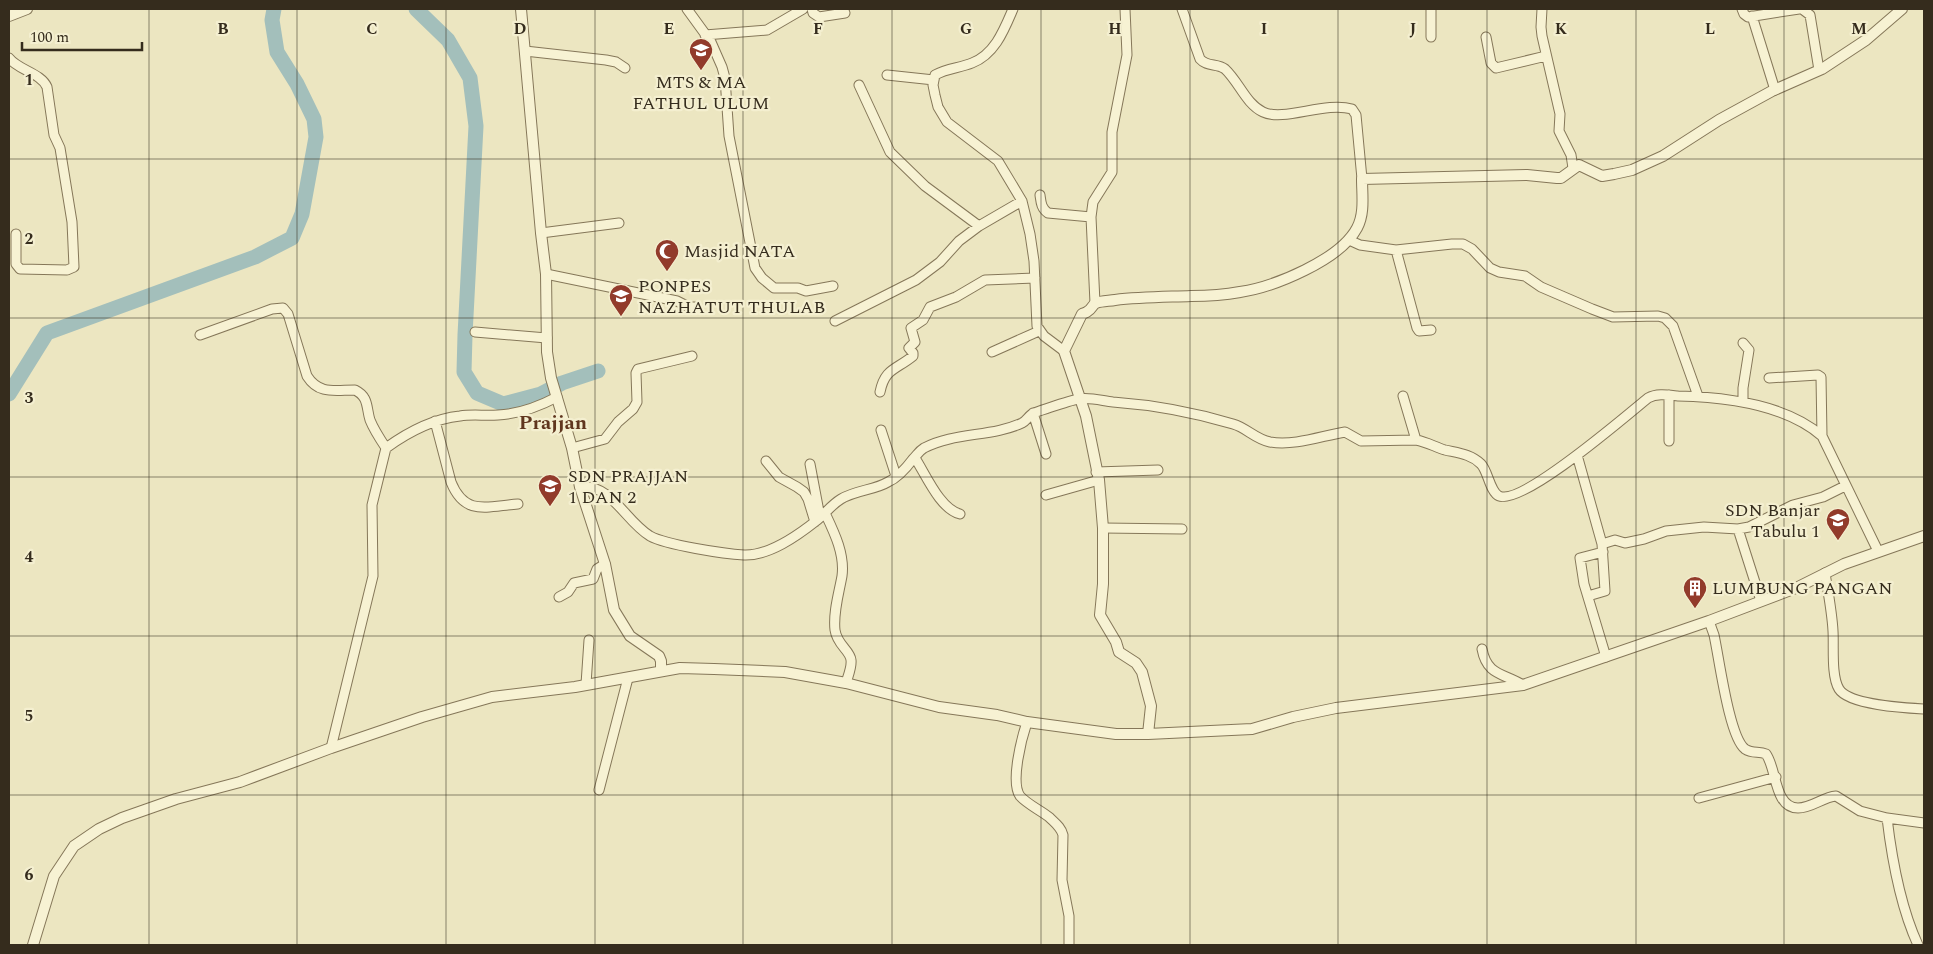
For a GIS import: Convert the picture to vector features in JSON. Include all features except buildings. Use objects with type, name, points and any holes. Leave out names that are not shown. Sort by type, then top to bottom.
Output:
[{"type":"street","points":[[9,16],[27,9]]},
{"type":"street","points":[[521,9],[546,274],[547,338],[551,378],[572,448],[580,487],[605,564],[614,610],[630,636],[659,656],[661,671]]},
{"type":"street","points":[[687,9],[705,35],[722,67],[725,78],[728,136],[755,268],[762,278],[774,288],[798,288],[806,291],[833,286]]},
{"type":"street","points":[[705,35],[767,30],[803,9]]},
{"type":"street","points":[[812,9],[815,16],[819,17],[845,13]]},
{"type":"street","points":[[1013,9],[993,49],[983,58],[971,64],[943,70],[935,75],[938,107],[947,122],[998,161],[1022,201],[1030,234],[1035,278],[1036,320],[1039,331],[1064,351],[1086,416],[1097,476],[1103,528],[1103,584],[1100,615],[1113,636],[1119,652],[1136,663],[1142,672],[1152,706],[1148,734]]},
{"type":"street","points":[[1064,351],[1082,314],[1088,312],[1095,303],[1091,217],[1093,202],[1112,172],[1114,117],[1125,72],[1127,55],[1124,9]]},
{"type":"street","points":[[1095,303],[1137,297],[1192,296],[1240,292],[1258,288],[1291,276],[1341,247],[1349,240],[1362,214],[1362,179],[1356,115],[1352,109],[1338,106],[1279,114],[1264,112],[1253,105],[1222,67],[1204,63],[1200,59],[1182,9]]},
{"type":"street","points":[[1431,9],[1431,37]]},
{"type":"street","points":[[1542,9],[1541,27],[1560,114],[1558,131],[1571,155],[1573,168]]},
{"type":"street","points":[[1742,9],[1748,17],[1800,9],[1810,15],[1819,70]]},
{"type":"street","points":[[1362,179],[1527,176],[1560,178],[1573,168],[1582,166],[1602,176],[1632,170],[1673,150],[1705,128],[1774,90],[1819,70],[1866,40],[1902,9]]},
{"type":"street","points":[[1752,16],[1774,90]]},
{"type":"street","points":[[1486,37],[1491,63],[1496,68],[1546,56]]},
{"type":"street","points":[[525,51],[606,60],[616,62],[625,68]]},
{"type":"street","points":[[9,58],[13,63],[44,82],[47,88],[54,135],[60,148],[72,222],[74,267],[67,270],[20,269],[16,264],[16,234]]},
{"type":"street","points":[[887,75],[934,80]]},
{"type":"street","points":[[859,85],[890,152],[925,186],[978,226]]},
{"type":"street","points":[[1040,195],[1042,205],[1048,213],[1091,217]]},
{"type":"street","points":[[835,321],[916,280],[940,262],[959,241],[978,226],[1022,201]]},
{"type":"street","points":[[541,233],[619,223]]},
{"type":"street","points":[[1349,240],[1360,244],[1396,250],[1463,244],[1472,249],[1490,268],[1499,272],[1525,276],[1541,287],[1613,317],[1658,316],[1665,318],[1673,326],[1698,396]]},
{"type":"street","points":[[1396,250],[1417,328],[1422,331],[1431,330]]},
{"type":"street","points":[[546,274],[677,301],[689,307],[695,307]]},
{"type":"street","points":[[880,392],[882,383],[890,370],[913,356],[909,348],[915,342],[912,328],[923,320],[930,306],[956,297],[985,280],[1035,278]]},
{"type":"street","points":[[200,335],[272,309],[283,308],[288,314],[307,376],[312,384],[318,389],[356,390],[361,393],[368,403],[370,420],[376,434],[386,448]]},
{"type":"street","points":[[992,352],[1039,331]]},
{"type":"street","points":[[475,332],[547,338]]},
{"type":"street","points":[[1743,343],[1749,350],[1743,388],[1743,402]]},
{"type":"street","points":[[572,448],[605,439],[618,422],[633,409],[637,402],[636,373],[638,368],[692,356]]},
{"type":"street","points":[[1769,378],[1820,376],[1823,381],[1822,436]]},
{"type":"street","points":[[580,487],[595,487],[614,501],[650,536],[681,545],[732,554],[753,554],[764,552],[778,545],[820,517],[840,499],[864,489],[889,482],[915,458],[919,451],[932,444],[991,432],[1023,422],[1033,413],[1079,398],[1151,405],[1180,410],[1235,424],[1255,437],[1271,442],[1296,442],[1345,432],[1361,441],[1416,440],[1476,459],[1486,471],[1496,494],[1501,497],[1536,484],[1578,455],[1648,398],[1658,394],[1698,396],[1749,402],[1812,427],[1822,436],[1878,551]]},
{"type":"street","points":[[331,748],[373,576],[372,505],[386,448],[417,428],[436,421],[459,416],[514,413],[528,410],[556,395]]},
{"type":"street","points":[[1669,395],[1669,441]]},
{"type":"street","points":[[1403,396],[1416,440]]},
{"type":"street","points":[[1033,413],[1046,454]]},
{"type":"street","points":[[436,421],[452,482],[455,490],[467,504],[476,507],[518,504]]},
{"type":"street","points":[[880,430],[896,476]]},
{"type":"street","points":[[1578,455],[1603,548],[1606,590],[1588,596]]},
{"type":"street","points":[[915,458],[945,506],[960,514]]},
{"type":"street","points":[[766,461],[778,477],[804,492],[837,539],[842,558],[842,575],[837,594],[834,628],[840,645],[850,657],[851,664],[846,683]]},
{"type":"street","points":[[810,464],[820,517]]},
{"type":"street","points":[[1046,495],[1097,476],[1158,470]]},
{"type":"street","points":[[1606,657],[1588,596],[1580,558],[1616,540],[1625,543],[1666,531],[1704,527],[1738,529],[1749,527],[1793,505],[1823,497],[1845,486]]},
{"type":"street","points":[[1103,528],[1182,529]]},
{"type":"street","points":[[1738,529],[1761,601]]},
{"type":"street","points":[[33,945],[54,876],[74,846],[86,837],[122,818],[176,798],[254,778],[331,748],[492,697],[628,678],[661,671],[697,668],[785,672],[846,683],[939,706],[997,714],[1027,722],[1116,734],[1252,729],[1293,717],[1336,708],[1523,686],[1709,622],[1796,588],[1825,573],[1878,551],[1924,536]]},
{"type":"street","points":[[559,597],[568,592],[574,584],[593,579],[597,569],[605,564]]},
{"type":"street","points":[[1825,573],[1833,631],[1835,676],[1839,690],[1848,696],[1877,705],[1924,709]]},
{"type":"street","points":[[1709,622],[1714,634],[1732,723],[1740,743],[1745,749],[1753,753],[1766,754],[1776,777],[1780,794],[1788,806],[1797,809],[1810,807],[1836,796],[1856,810],[1887,818],[1924,823]]},
{"type":"street","points":[[586,684],[589,640]]},
{"type":"street","points":[[1482,649],[1489,666],[1495,673],[1514,680],[1523,686]]},
{"type":"street","points":[[599,790],[628,678]]},
{"type":"street","points":[[1027,722],[1020,743],[1016,774],[1018,790],[1020,796],[1042,811],[1062,830],[1064,835],[1062,880],[1069,916],[1069,945]]},
{"type":"street","points":[[1699,798],[1776,777]]},
{"type":"street","points":[[1887,818],[1894,866],[1918,945]]},
{"type":"waterway","points":[[9,394],[47,333],[255,257],[292,238],[302,214],[316,137],[314,119],[297,84],[277,52],[272,20],[274,9]]},
{"type":"waterway","points":[[416,9],[448,40],[470,78],[476,126],[464,372],[477,393],[503,404],[541,394],[562,383],[598,371]]},
{"type":"place","name":"MTS & MA FATHUL ULUM","points":[[701,71]]},
{"type":"place","name":"Masjid NATA","points":[[667,272]]},
{"type":"place","name":"PONPES NAZHATUT THULAB","points":[[621,317]]},
{"type":"place","name":"SDN PRAJJAN 1 DAN 2","points":[[550,507]]},
{"type":"place","name":"SDN Banjar Tabulu 1","points":[[1838,541]]},
{"type":"place","name":"LUMBUNG PANGAN","points":[[1695,609]]},
{"type":"district","name":"Prajjan","points":[[553,422]]}]
